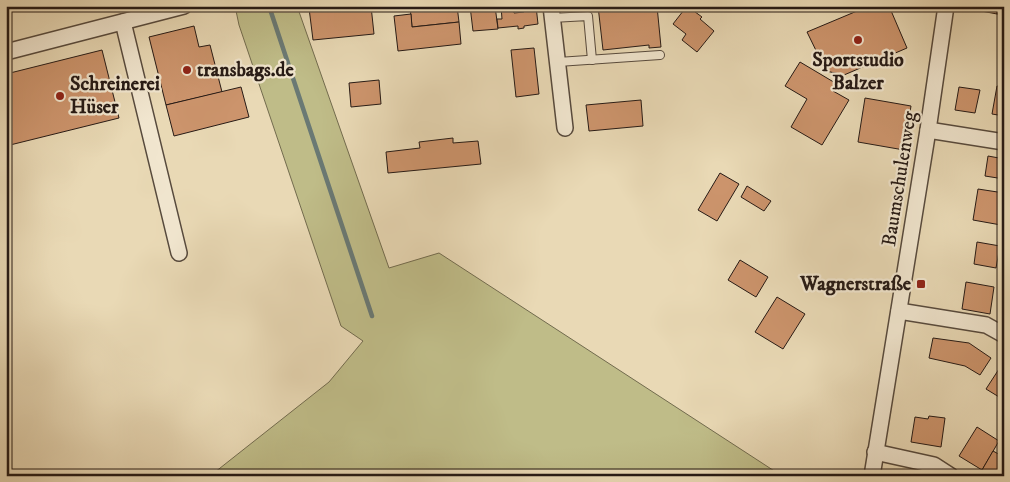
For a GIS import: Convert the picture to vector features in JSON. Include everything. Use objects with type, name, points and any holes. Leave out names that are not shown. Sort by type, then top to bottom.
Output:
[{"type":"street","points":[[6,52],[184,6]]},
{"type":"street","name":"Baumschulenweg","points":[[872,476],[928,130],[946,6]]},
{"type":"street","points":[[552,12],[565,128]]},
{"type":"street","points":[[123,22],[179,253]]},
{"type":"street","points":[[928,130],[1004,142]]},
{"type":"street","points":[[899,311],[986,325],[1003,330]]},
{"type":"street","points":[[875,452],[934,465],[951,476]]},
{"type":"lane","points":[[552,12],[588,16],[592,60]]},
{"type":"lane","points":[[558,62],[660,55]]},
{"type":"shaded area","points":[[235,6],[297,6],[389,268],[439,253],[782,476],[210,476],[329,382],[363,341],[341,326],[239,25]]},
{"type":"building","points":[[371,6],[374,34],[313,40],[309,8]]},
{"type":"building","points":[[410,6],[457,6],[459,22],[412,27]]},
{"type":"building","points":[[470,6],[495,6],[498,29],[473,31]]},
{"type":"building","points":[[501,6],[513,6],[514,13],[524,12],[524,6],[536,6],[538,24],[518,29],[518,26],[498,28],[497,19],[502,19]]},
{"type":"building","points":[[598,6],[657,6],[661,47],[649,48],[649,45],[603,50]]},
{"type":"building","points":[[687,6],[702,17],[700,19],[714,31],[697,52],[682,40],[686,34],[673,24]]},
{"type":"building","name":"Sportstudio Balzer","points":[[869,6],[889,6],[907,48],[844,75],[826,71],[807,32]]},
{"type":"building","points":[[977,6],[998,6],[997,14],[976,10]]},
{"type":"building","points":[[998,6],[1004,6],[1004,15],[997,14]]},
{"type":"building","points":[[411,14],[412,27],[459,22],[461,44],[398,51],[394,16]]},
{"type":"building","name":"transbags.de","points":[[194,26],[199,47],[210,45],[222,92],[166,105],[149,37]]},
{"type":"building","points":[[534,48],[539,94],[516,97],[511,50]]},
{"type":"building","name":"Schreinerei Hüser","points":[[102,50],[119,118],[10,145],[6,131],[6,74]]},
{"type":"building","points":[[800,62],[837,84],[833,91],[849,100],[822,145],[791,127],[807,99],[785,86]]},
{"type":"building","points":[[379,80],[381,104],[351,107],[349,83]]},
{"type":"building","points":[[997,86],[1004,87],[1004,116],[992,114]]},
{"type":"building","points":[[241,87],[249,117],[174,136],[166,105]]},
{"type":"building","points":[[959,87],[980,90],[975,113],[955,110]]},
{"type":"building","points":[[865,98],[911,106],[904,150],[858,142]]},
{"type":"building","points":[[641,100],[643,126],[589,131],[586,105]]},
{"type":"building","points":[[453,138],[453,143],[478,141],[481,164],[388,173],[386,152],[420,148],[419,142]]},
{"type":"building","points":[[988,156],[1004,157],[1004,179],[985,176]]},
{"type":"building","points":[[720,173],[739,184],[717,221],[698,210]]},
{"type":"building","points":[[747,186],[771,201],[764,211],[741,197]]},
{"type":"building","points":[[978,189],[1004,193],[1004,215],[1001,225],[973,220]]},
{"type":"building","points":[[977,242],[1000,246],[996,268],[974,264]]},
{"type":"building","points":[[740,260],[768,277],[756,297],[728,280]]},
{"type":"building","points":[[966,282],[994,287],[990,314],[962,309]]},
{"type":"building","points":[[777,297],[805,314],[783,349],[755,332]]},
{"type":"building","points":[[933,338],[969,343],[991,358],[980,375],[965,366],[929,358]]},
{"type":"building","points":[[999,369],[1004,372],[1004,400],[986,389]]},
{"type":"building","points":[[929,416],[945,418],[941,447],[911,442],[915,417],[928,419]]},
{"type":"building","points":[[977,427],[999,441],[982,470],[959,456]]},
{"type":"building","points":[[993,451],[1004,457],[1004,476],[991,476],[982,470]]},
{"type":"waterway","points":[[269,6],[372,316]]},
{"type":"place","name":"Sportstudio Balzer","points":[[858,40]]},
{"type":"place","name":"transbags.de","points":[[187,70]]},
{"type":"place","name":"Schreinerei Hüser","points":[[60,96]]},
{"type":"place","name":"Wagnerstraße","points":[[921,284]]}]
